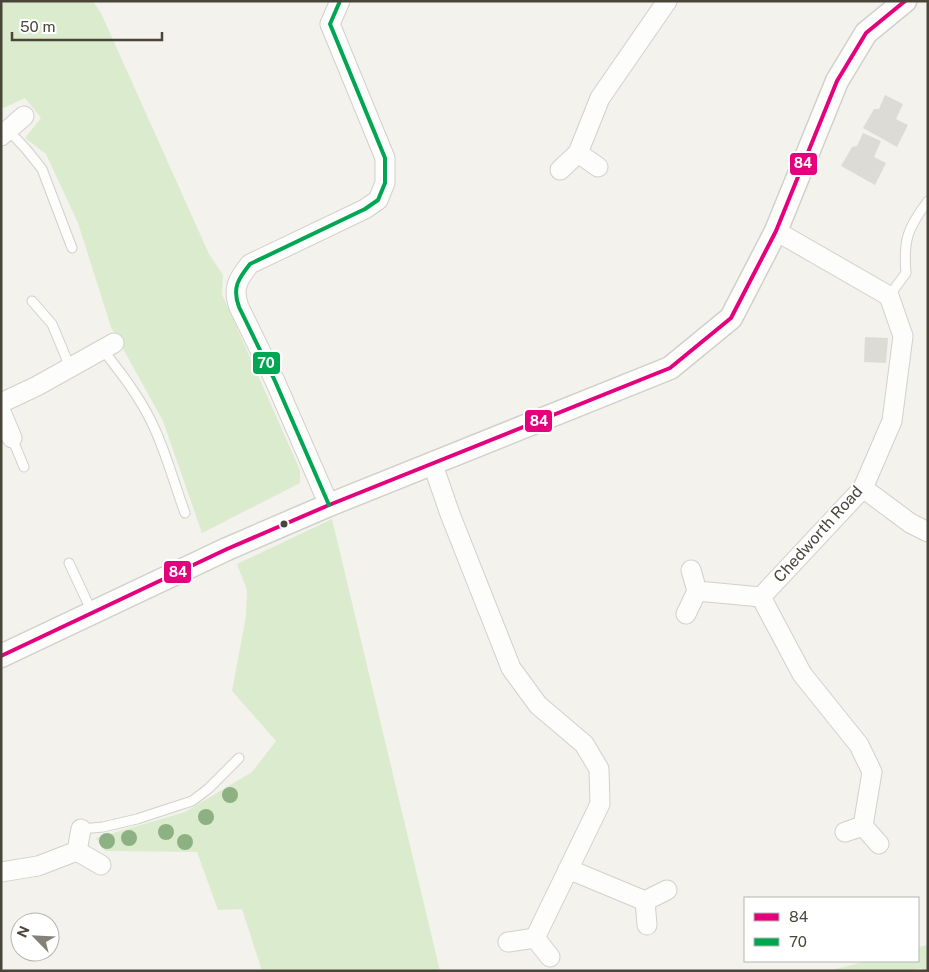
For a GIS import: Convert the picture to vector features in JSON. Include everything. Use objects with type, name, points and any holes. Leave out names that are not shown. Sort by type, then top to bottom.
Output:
[{"type":"street","points":[[329,504],[275,381],[239,307],[236,299],[236,288],[242,274],[250,264],[365,210],[378,200],[385,182],[385,158],[330,24],[340,1]]},
{"type":"street","points":[[560,170],[578,154],[600,98],[667,1]]},
{"type":"street","points":[[1,656],[227,549],[329,504],[670,368],[731,318],[776,231],[837,81],[866,33],[905,1]]},
{"type":"street","points":[[3,134],[24,116]]},
{"type":"street","points":[[578,154],[598,167]]},
{"type":"street","points":[[776,231],[888,296]]},
{"type":"street","name":"Chedworth Road","points":[[760,598],[863,488],[892,421],[903,336],[888,296]]},
{"type":"street","points":[[1,402],[38,386],[108,346]]},
{"type":"street","points":[[1,412],[12,438]]},
{"type":"street","points":[[432,462],[450,514],[511,668],[538,704],[584,744],[599,769],[600,804],[535,938]]},
{"type":"street","points":[[863,488],[910,523],[928,532]]},
{"type":"street","points":[[686,614],[697,591],[691,570]]},
{"type":"street","name":"Chedworth Road","points":[[697,591],[760,598]]},
{"type":"street","name":"Chedworth Road","points":[[760,598],[802,674],[859,745],[872,772],[854,829],[879,844]]},
{"type":"street","points":[[77,851],[81,829]]},
{"type":"street","points":[[77,851],[101,865]]},
{"type":"street","points":[[1,872],[38,866],[77,851]]},
{"type":"street","points":[[568,868],[645,901],[667,890]]},
{"type":"street","points":[[645,901],[647,925]]},
{"type":"street","points":[[508,942],[535,938]]},
{"type":"street","points":[[535,938],[550,957]]},
{"type":"lane","points":[[3,134],[26,149],[42,169],[72,248]]},
{"type":"lane","points":[[888,296],[906,273],[906,241],[914,221],[928,201]]},
{"type":"lane","points":[[32,301],[52,324],[70,367]]},
{"type":"lane","points":[[108,346],[152,422],[166,454],[185,512]]},
{"type":"lane","points":[[12,438],[24,467]]},
{"type":"lane","points":[[69,563],[92,613]]},
{"type":"lane","points":[[81,829],[103,827],[137,819],[192,801],[208,790],[239,758]]},
{"type":"green space","points":[[1,1],[93,1],[101,13],[209,254],[223,275],[222,294],[300,470],[300,483],[202,533],[163,421],[111,327],[78,223],[46,154],[25,138],[41,118],[25,98],[1,109]]},
{"type":"green space","points":[[332,519],[440,971],[262,971],[242,909],[218,910],[197,852],[105,851],[96,838],[185,812],[252,772],[276,741],[232,691],[246,616],[247,590],[237,564]]},
{"type":"green space","points":[[928,945],[928,971],[923,971],[921,968],[912,971],[828,971],[863,962],[919,962],[919,947]]},
{"type":"building","points":[[885,95],[903,104],[896,119],[908,125],[897,147],[863,128],[874,109],[879,109]]},
{"type":"building","points":[[863,133],[881,141],[874,157],[886,163],[875,185],[841,166],[852,147],[857,146]]},
{"type":"building","points":[[865,337],[888,338],[886,363],[864,362]]},
{"type":"transit line","name":"70","points":[[329,505],[275,381],[239,307],[236,289],[239,279],[250,264],[365,209],[378,200],[385,183],[385,158],[330,24],[340,1]]},
{"type":"transit line","name":"84","points":[[1,656],[227,549],[329,505],[670,368],[731,318],[776,231],[837,81],[866,33],[905,1]]}]
